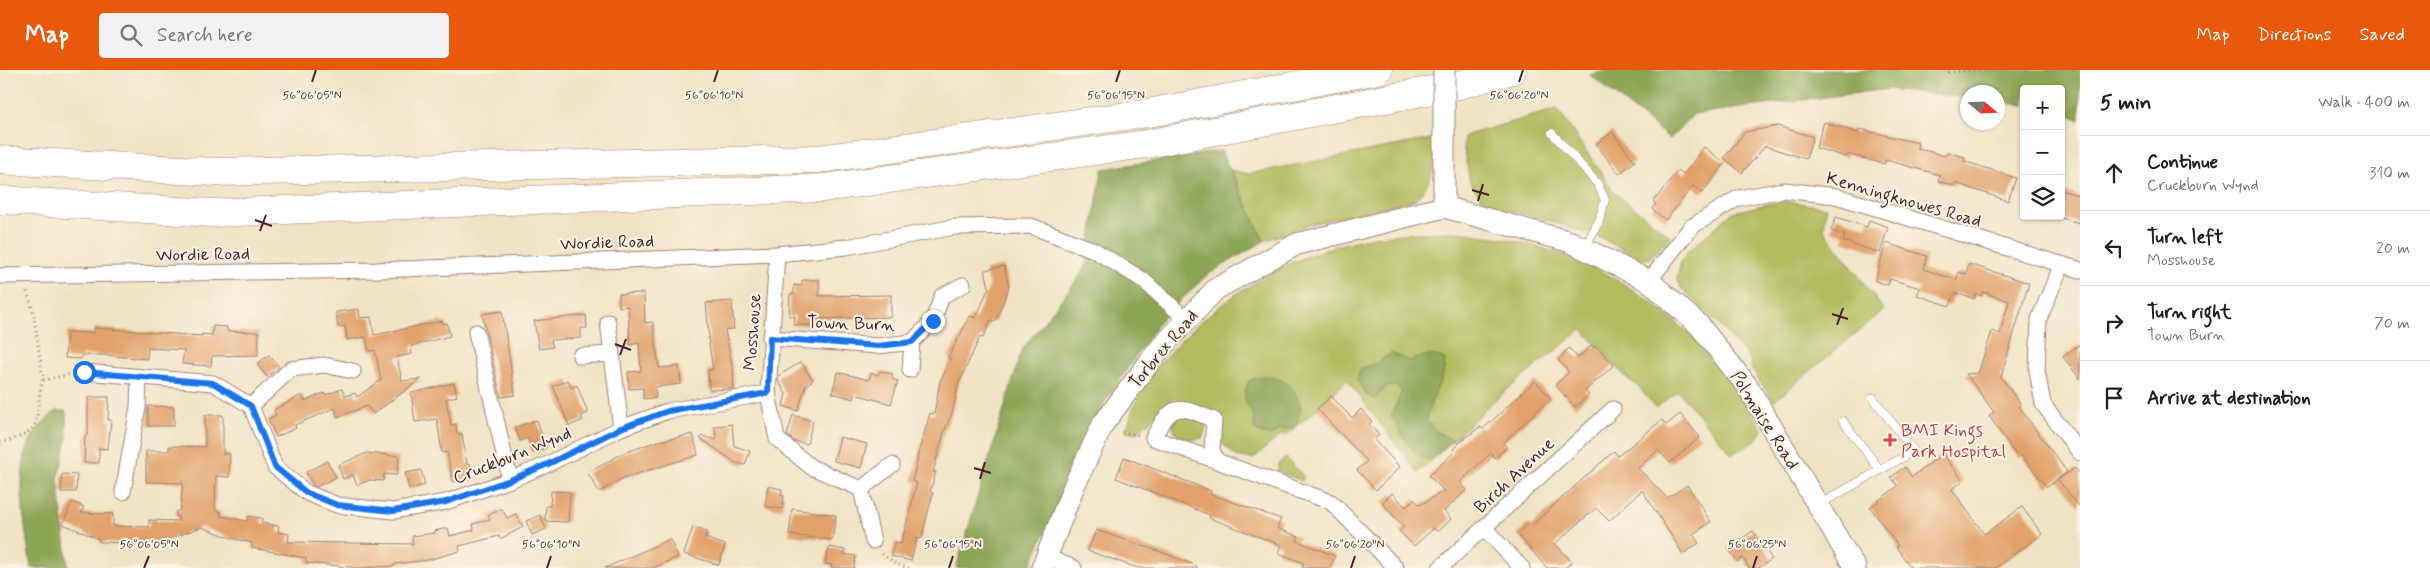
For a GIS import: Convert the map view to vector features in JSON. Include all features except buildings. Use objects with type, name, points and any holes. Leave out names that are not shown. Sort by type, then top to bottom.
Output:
[{"type":"highway","points":[[0,160],[216,172],[819,159],[1148,113],[1378,70]]},
{"type":"highway","points":[[0,200],[212,213],[823,188],[1146,144],[1459,85],[1512,70]]},
{"type":"street","points":[[1444,70],[1444,208]]},
{"type":"street","name":"Kenningknowes Road","points":[[1649,282],[1691,228],[1738,198],[1784,190],[1836,196],[2080,270]]},
{"type":"street","name":"Polmaise Road","points":[[1374,223],[1444,208],[1571,242],[1649,282],[1699,325],[1748,387],[1855,568]]},
{"type":"street","name":"Torbrex Road","points":[[1044,563],[1074,486],[1102,424],[1157,352],[1186,319],[1216,289],[1297,244],[1374,223]]},
{"type":"street","name":"Wordie Road","points":[[0,276],[377,270],[777,254],[846,247],[955,227],[1030,226],[1094,250],[1143,280],[1186,319]]},
{"type":"street","name":"Mosshouse","points":[[777,254],[770,338],[768,393],[777,439],[811,467],[861,489]]},
{"type":"street","points":[[2062,264],[2039,320],[2037,371],[2043,404],[2080,452]]},
{"type":"street","name":"Town Burn","points":[[770,338],[878,346],[912,342],[933,321],[942,296],[963,285]]},
{"type":"street","points":[[608,322],[621,428]]},
{"type":"street","points":[[476,332],[510,480]]},
{"type":"street","points":[[910,370],[912,342]]},
{"type":"street","points":[[580,356],[611,354]]},
{"type":"street","points":[[84,372],[213,383],[251,406],[291,369],[324,365],[353,372]]},
{"type":"street","points":[[123,492],[138,407],[138,377]]},
{"type":"street","name":"Cruckburn Wynd","points":[[251,406],[275,467],[307,493],[337,505],[393,511],[446,502],[510,480],[548,464],[621,428],[668,411],[768,393]]},
{"type":"street","points":[[1216,461],[1212,449],[1214,420],[1183,407],[1173,410],[1162,422],[1153,438],[1216,461],[1331,502],[1396,568]]},
{"type":"street","name":"Birch Avenue","points":[[1440,568],[1613,409]]},
{"type":"street","points":[[873,541],[861,489],[892,465]]},
{"type":"street","points":[[1484,528],[1522,568]]},
{"type":"street","points":[[1044,563],[1074,568]]},
{"type":"lane","points":[[1552,133],[1597,182],[1605,200],[1599,221],[1584,249]]},
{"type":"lane","points":[[1817,506],[1914,451],[1873,398]]},
{"type":"lane","points":[[1843,421],[1880,470]]},
{"type":"path","points":[[1948,72],[1989,70]]},
{"type":"path","points":[[0,443],[19,438],[31,429],[38,419],[40,390],[43,380],[33,310],[21,276]]},
{"type":"path","points":[[43,380],[84,372]]},
{"type":"path","points":[[873,541],[882,554],[896,564],[910,568]]},
{"type":"green space","points":[[1609,70],[2080,70],[2080,120],[2065,113],[2065,85],[2020,85],[2020,105],[2005,103],[2005,85],[1960,85],[1960,97],[1889,89],[1694,114],[1670,139],[1590,75]]},
{"type":"green space","points":[[1557,109],[1615,193],[1671,237],[1650,258],[1642,259],[1599,237],[1544,219],[1492,206],[1481,197],[1470,182],[1464,150],[1464,136]]},
{"type":"green space","points":[[1436,138],[1432,172],[1426,187],[1414,200],[1310,224],[1264,241],[1231,170],[1248,174]]},
{"type":"green space","points":[[1221,151],[1264,241],[1207,275],[1161,319],[1104,403],[1029,568],[956,568],[1022,350],[1079,277],[1087,261],[1102,169]]},
{"type":"green space","points":[[1782,201],[1826,207],[1824,230],[1884,310],[1774,401],[1752,370],[1751,362],[1745,353],[1703,308],[1681,288],[1677,279],[1681,261],[1687,252],[1733,212]]},
{"type":"green space","points":[[1450,232],[1488,236],[1558,253],[1590,266],[1651,302],[1680,325],[1715,360],[1762,429],[1760,434],[1750,444],[1732,454],[1678,391],[1656,408],[1637,385],[1628,379],[1582,329],[1497,398],[1418,473],[1347,380],[1317,409],[1286,435],[1282,434],[1253,459],[1236,456],[1223,444],[1223,414],[1174,398],[1137,433],[1126,431],[1141,390],[1165,358],[1190,332],[1218,308],[1248,287],[1280,269],[1314,254],[1348,243],[1390,235]]},
{"type":"green space","points":[[1392,353],[1409,361],[1427,356],[1445,359],[1443,374],[1430,405],[1427,421],[1437,432],[1453,440],[1432,460],[1425,458],[1412,449],[1391,416],[1402,391],[1397,386],[1387,386],[1375,399],[1366,395],[1357,379],[1362,368],[1376,363]]},
{"type":"green space","points":[[1266,376],[1282,380],[1294,391],[1301,406],[1296,427],[1279,430],[1270,436],[1258,432],[1254,428],[1255,418],[1245,399],[1245,391],[1250,380]]},
{"type":"green space","points":[[55,411],[66,411],[67,439],[58,479],[68,568],[31,568],[22,500],[24,464],[27,448],[34,434]]},
{"type":"green space","points":[[1181,415],[1204,423],[1206,427],[1202,438],[1190,440],[1176,434],[1172,424],[1176,417]]},
{"type":"green space","points":[[1286,458],[1304,477],[1302,481],[1278,471],[1278,464]]},
{"type":"place","name":"BMI Kings Park Hospital","points":[[1890,440]]},
{"type":"route","points":[[84,372],[213,383],[251,406],[275,467],[307,493],[337,505],[393,511],[446,502],[510,480],[548,464],[621,428],[668,411],[768,393],[770,338],[878,346],[912,342],[933,321]]}]
